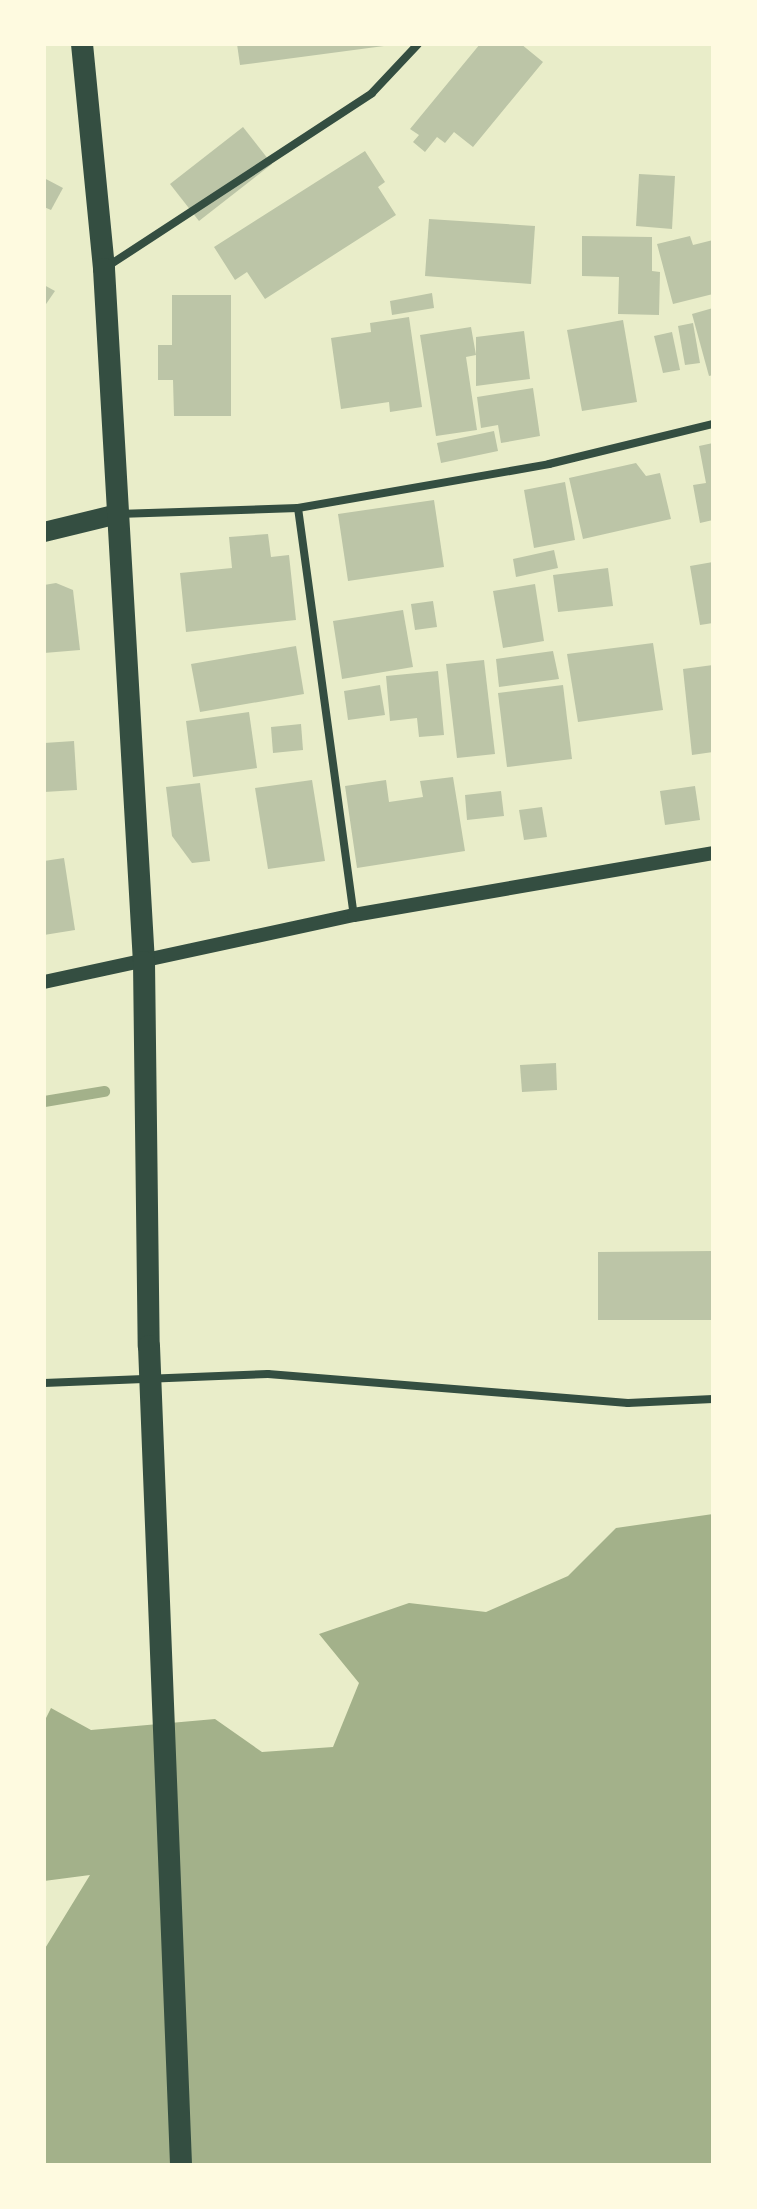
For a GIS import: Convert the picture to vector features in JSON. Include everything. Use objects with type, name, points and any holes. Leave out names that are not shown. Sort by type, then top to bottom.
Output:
[{"type":"highway","points":[[82,44],[104,269],[144,962],[149,1346],[181,2165]]},
{"type":"main road","points":[[44,532],[118,514]]},
{"type":"street","points":[[104,269],[372,93],[418,44]]},
{"type":"street","points":[[118,514],[298,508],[549,464],[713,424]]},
{"type":"street","points":[[298,508],[354,915]]},
{"type":"street","points":[[44,982],[354,915],[713,853]]},
{"type":"street","points":[[44,1383],[268,1374],[628,1403],[713,1399]]},
{"type":"shaded area","points":[[713,1514],[713,2165],[44,2165],[44,1950],[90,1875],[44,1881],[44,1722],[51,1708],[91,1730],[215,1719],[262,1752],[333,1747],[359,1683],[319,1634],[409,1603],[486,1612],[568,1576],[616,1528]]},
{"type":"building","points":[[237,44],[384,44],[384,46],[240,65]]},
{"type":"building","points":[[480,44],[521,44],[543,62],[473,147],[454,132],[445,143],[437,137],[425,152],[413,142],[419,135],[410,129]]},
{"type":"building","points":[[243,127],[272,164],[199,221],[170,184]]},
{"type":"building","points":[[365,151],[385,182],[378,187],[396,215],[265,299],[247,272],[235,280],[214,247]]},
{"type":"building","points":[[639,174],[675,176],[672,229],[636,226]]},
{"type":"building","points":[[44,178],[63,188],[51,210],[44,207]]},
{"type":"building","points":[[429,219],[535,226],[531,284],[425,276]]},
{"type":"building","points":[[582,236],[652,237],[652,271],[660,272],[659,315],[618,314],[619,277],[582,276]]},
{"type":"building","points":[[690,236],[693,245],[713,240],[713,294],[673,304],[657,244]]},
{"type":"building","points":[[44,285],[55,291],[44,307]]},
{"type":"building","points":[[432,293],[434,308],[392,315],[390,301]]},
{"type":"building","points":[[172,295],[231,295],[231,416],[174,416],[173,380],[158,380],[158,345],[172,345]]},
{"type":"building","points":[[713,308],[713,375],[709,376],[692,314]]},
{"type":"building","points":[[409,317],[422,407],[390,412],[389,402],[341,409],[331,338],[371,332],[370,323]]},
{"type":"building","points":[[623,320],[637,402],[582,411],[567,330]]},
{"type":"building","points":[[693,323],[700,363],[685,365],[678,326]]},
{"type":"building","points":[[471,327],[476,355],[466,357],[477,430],[436,436],[420,335]]},
{"type":"building","points":[[524,331],[530,379],[476,386],[476,337]]},
{"type":"building","points":[[672,332],[680,370],[663,373],[654,336]]},
{"type":"building","points":[[533,388],[540,436],[501,443],[498,425],[481,428],[477,397]]},
{"type":"building","points":[[494,431],[498,451],[441,463],[437,443]]},
{"type":"building","points":[[713,443],[713,520],[700,523],[693,485],[706,483],[699,446]]},
{"type":"building","points":[[636,463],[646,476],[660,473],[671,519],[583,539],[569,478]]},
{"type":"building","points":[[565,482],[575,540],[534,548],[524,490]]},
{"type":"building","points":[[434,500],[444,567],[348,581],[338,514]]},
{"type":"building","points":[[268,534],[271,557],[289,555],[296,620],[186,632],[180,573],[232,568],[229,537]]},
{"type":"building","points":[[554,550],[558,568],[516,577],[513,559]]},
{"type":"building","points":[[713,562],[713,623],[700,625],[690,566]]},
{"type":"building","points":[[608,568],[613,606],[558,612],[553,575]]},
{"type":"building","points":[[56,583],[73,590],[80,650],[44,653],[44,585]]},
{"type":"building","points":[[535,584],[544,641],[503,648],[493,591]]},
{"type":"building","points":[[433,601],[437,627],[415,630],[411,604]]},
{"type":"building","points":[[403,610],[413,667],[342,679],[333,621]]},
{"type":"building","points":[[653,643],[663,710],[578,722],[567,654]]},
{"type":"building","points":[[296,646],[304,694],[200,712],[191,664]]},
{"type":"building","points":[[553,651],[559,679],[499,687],[496,659]]},
{"type":"building","points":[[484,660],[495,754],[457,758],[446,664]]},
{"type":"building","points":[[713,665],[713,752],[692,755],[683,669]]},
{"type":"building","points":[[438,671],[444,735],[419,737],[417,718],[390,721],[386,676]]},
{"type":"building","points":[[380,685],[385,715],[348,720],[344,691]]},
{"type":"building","points":[[563,685],[572,759],[507,767],[498,693]]},
{"type":"building","points":[[249,712],[257,768],[193,777],[186,721]]},
{"type":"building","points":[[301,724],[303,750],[273,753],[271,727]]},
{"type":"building","points":[[74,741],[77,790],[44,792],[44,743]]},
{"type":"building","points":[[453,777],[465,851],[357,868],[345,786],[386,780],[389,802],[423,797],[420,781]]},
{"type":"building","points":[[312,780],[325,861],[268,869],[255,788]]},
{"type":"building","points":[[200,783],[210,861],[192,863],[172,836],[166,787]]},
{"type":"building","points":[[695,786],[700,820],[665,825],[660,791]]},
{"type":"building","points":[[501,791],[504,816],[467,820],[465,795]]},
{"type":"building","points":[[542,807],[547,837],[524,840],[519,810]]},
{"type":"building","points":[[64,858],[75,930],[44,935],[44,861]]},
{"type":"building","points":[[556,1063],[557,1090],[522,1092],[520,1065]]},
{"type":"building","points":[[713,1251],[713,1320],[598,1320],[598,1252]]},
{"type":"waterway","points":[[44,1101],[104,1091]]}]
